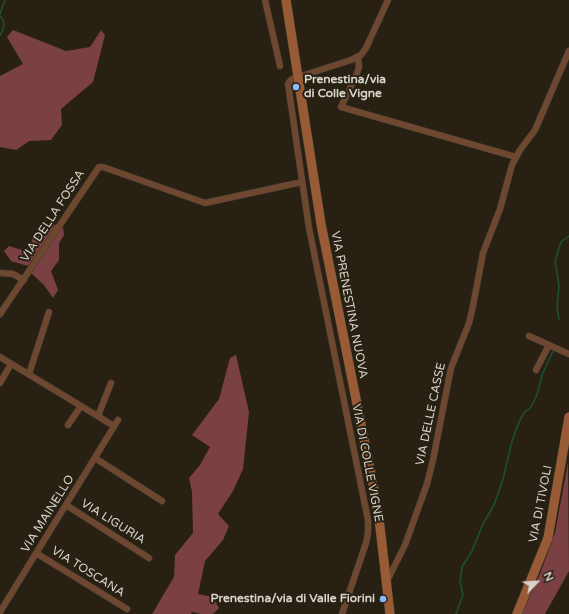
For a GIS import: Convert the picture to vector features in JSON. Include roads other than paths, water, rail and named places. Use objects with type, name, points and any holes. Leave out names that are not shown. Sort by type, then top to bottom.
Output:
[{"type":"main road","name":"VIA PRENESTINA NUOVA","points":[[286,0],[321,224],[368,459],[380,527],[390,614]]},
{"type":"main road","name":"VIA DI TIVOLI","points":[[517,614],[548,538],[569,417]]},
{"type":"street","points":[[265,0],[280,66]]},
{"type":"street","points":[[298,77],[353,60],[358,57],[366,48],[388,0]]},
{"type":"street","name":"VIA DELLE CASSE","points":[[387,581],[407,541],[427,484],[450,371],[469,323],[482,253],[500,209],[516,157],[537,126],[569,51]]},
{"type":"street","points":[[358,57],[359,67],[357,73],[341,107],[516,157]]},
{"type":"street","name":"VIA DI COLLE VIGNE","points":[[298,77],[291,80],[288,84],[309,228],[368,524],[366,543],[342,614]]},
{"type":"street","name":"VIA DELLA FOSSA","points":[[0,314],[99,167],[103,166],[205,203],[302,182]]},
{"type":"street","points":[[0,273],[15,275],[24,280]]},
{"type":"street","points":[[28,374],[49,312]]},
{"type":"street","points":[[529,336],[569,354]]},
{"type":"street","points":[[536,370],[549,345]]},
{"type":"street","name":"VIA MAINELLO","points":[[0,357],[98,416],[116,423],[0,612]]},
{"type":"street","points":[[0,383],[12,364]]},
{"type":"street","points":[[98,416],[111,383]]},
{"type":"street","points":[[68,426],[81,406]]},
{"type":"street","points":[[95,458],[162,500]]},
{"type":"street","name":"VIA LIGURIA","points":[[66,505],[149,558]]},
{"type":"street","name":"VIA TOSCANA","points":[[36,553],[127,610]]},
{"type":"waterway","points":[[0,14],[5,0]]},
{"type":"waterway","points":[[0,16],[3,20],[4,26],[0,36]]},
{"type":"waterway","points":[[559,319],[557,308],[559,285],[555,261],[561,242],[569,236]]},
{"type":"waterway","points":[[456,614],[463,595],[460,582],[462,567],[472,551],[483,524],[494,505],[503,479],[512,441],[519,422],[524,413],[531,407],[537,395],[542,375],[553,351]]},
{"type":"place","name":"Prenestina/via di Colle Vigne","points":[[296,87]]},
{"type":"place","name":"Prenestina/via di Valle Fiorini","points":[[383,599]]}]
